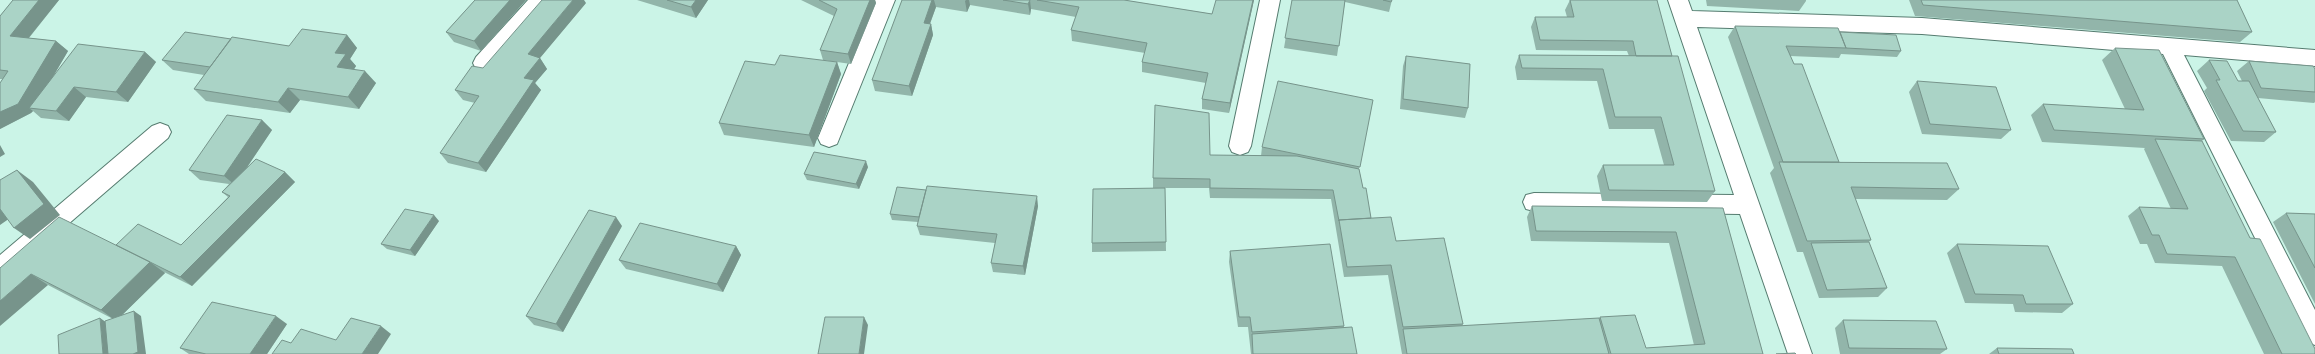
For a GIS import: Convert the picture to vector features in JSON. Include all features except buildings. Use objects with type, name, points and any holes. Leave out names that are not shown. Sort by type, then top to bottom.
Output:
[{"type":"street","points":[[483,63],[540,0]]},
{"type":"street","points":[[829,138],[885,0]]},
{"type":"street","points":[[1240,146],[1270,0]]},
{"type":"street","points":[[1800,354],[1681,10],[1922,26],[2315,58]]},
{"type":"street","points":[[2169,46],[2315,334]]},
{"type":"street","points":[[0,269],[160,132]]},
{"type":"street","points":[[1534,202],[1749,205]]}]
